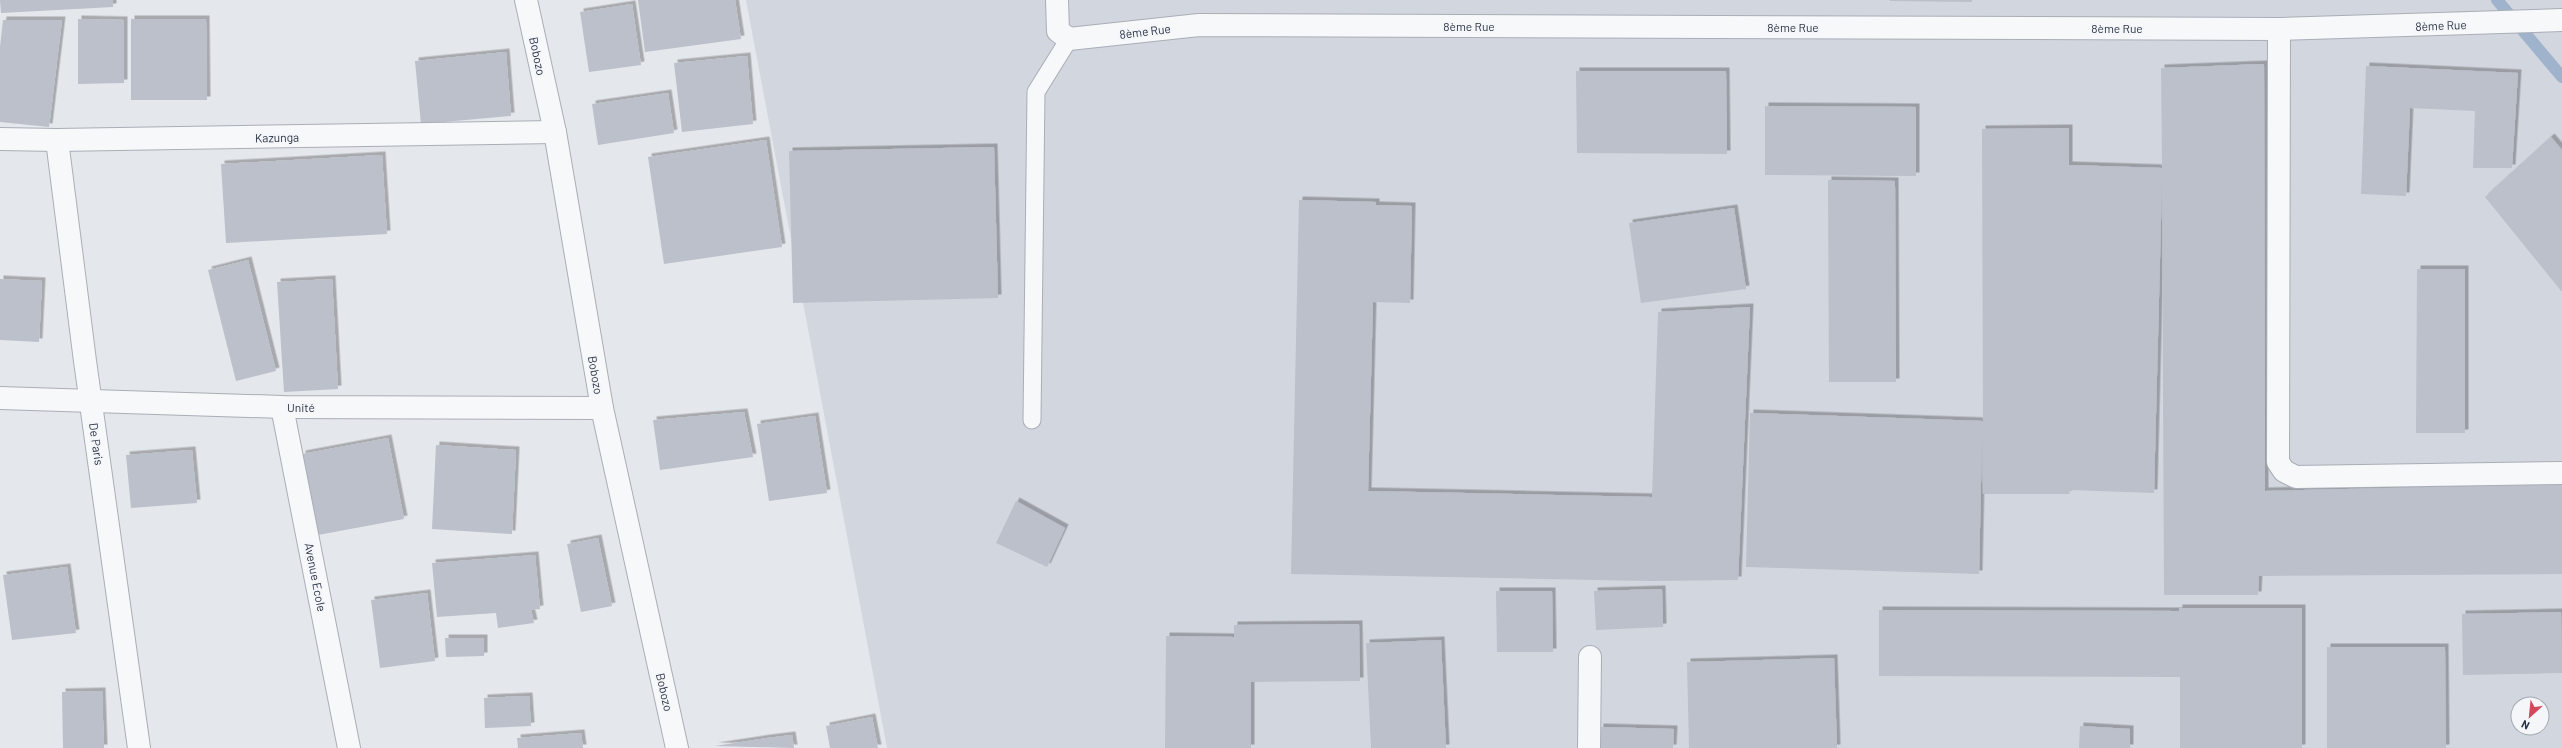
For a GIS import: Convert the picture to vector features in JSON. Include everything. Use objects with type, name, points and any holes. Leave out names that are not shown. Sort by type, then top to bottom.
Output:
[{"type":"street","name":"Bobozo","points":[[526,0],[555,132],[602,408],[677,748]]},
{"type":"street","points":[[1057,0],[1058,31],[1069,40]]},
{"type":"street","name":"8ème Rue","points":[[1069,40],[1199,25],[2279,29],[2465,25],[2554,20]]},
{"type":"street","points":[[2279,29],[2278,462],[2284,471],[2296,477],[2562,473]]},
{"type":"street","name":"Kazunga","points":[[0,139],[57,140],[555,132]]},
{"type":"street","name":"De Paris","points":[[57,140],[139,748]]},
{"type":"street","name":"Unité","points":[[0,398],[282,407],[602,408]]},
{"type":"street","name":"Avenue Ecole","points":[[282,407],[349,748]]},
{"type":"street","points":[[1589,748],[1590,657]]},
{"type":"lane","points":[[1032,420],[1036,92],[1069,40]]},
{"type":"shaded area","points":[[746,0],[2562,0],[2562,748],[887,748]]},
{"type":"building","points":[[0,0],[113,0],[113,7],[1,13]]},
{"type":"building","points":[[638,0],[735,0],[741,39],[645,52]]},
{"type":"building","points":[[1972,0],[1972,2],[1890,1]]},
{"type":"building","points":[[632,4],[641,65],[589,72],[580,12]]},
{"type":"building","points":[[78,19],[124,20],[124,83],[78,84]]},
{"type":"building","points":[[131,19],[206,19],[207,100],[131,100]]},
{"type":"building","points":[[3,20],[62,20],[49,127],[0,122],[0,47]]},
{"type":"building","points":[[506,52],[511,116],[421,124],[415,61]]},
{"type":"building","points":[[747,56],[753,124],[682,132],[674,63]]},
{"type":"building","points":[[2264,64],[2265,491],[2562,484],[2562,574],[2259,576],[2258,595],[2164,595],[2162,182],[2154,493],[2070,490],[2069,494],[1983,494],[1982,438],[1979,574],[1746,567],[1750,413],[1983,421],[1982,129],[2069,128],[2069,165],[2162,168],[2161,68]]},
{"type":"building","points":[[2366,66],[2518,73],[2512,168],[2473,168],[2475,111],[2410,108],[2406,196],[2361,194]]},
{"type":"building","points":[[1576,71],[1726,71],[1727,154],[1577,153]]},
{"type":"building","points":[[668,93],[674,133],[598,145],[592,104]]},
{"type":"building","points":[[1765,106],[1916,107],[1916,176],[1765,175]]},
{"type":"building","points":[[2551,137],[2562,150],[2562,292],[2485,197]]},
{"type":"building","points":[[766,140],[782,247],[664,264],[648,157]]},
{"type":"building","points":[[994,147],[998,298],[793,303],[789,151]]},
{"type":"building","points":[[382,155],[387,234],[226,243],[221,164]]},
{"type":"building","points":[[1828,180],[1895,181],[1896,382],[1829,382]]},
{"type":"building","points":[[1299,200],[1376,202],[1376,205],[1412,206],[1410,303],[1373,302],[1368,491],[1652,497],[1658,312],[1750,307],[1738,580],[1649,581],[1291,574]]},
{"type":"building","points":[[1734,208],[1746,289],[1641,303],[1629,223]]},
{"type":"building","points":[[248,260],[276,371],[236,381],[208,270]]},
{"type":"building","points":[[2417,269],[2465,269],[2465,433],[2416,433]]},
{"type":"building","points":[[0,279],[42,281],[39,342],[0,340]]},
{"type":"building","points":[[332,279],[338,389],[284,392],[277,282]]},
{"type":"building","points":[[744,412],[753,457],[660,470],[653,420]]},
{"type":"building","points":[[815,416],[827,493],[769,501],[757,424]]},
{"type":"building","points":[[388,438],[404,519],[318,535],[302,454]]},
{"type":"building","points":[[436,445],[516,450],[512,534],[432,529]]},
{"type":"building","points":[[192,450],[197,503],[131,508],[126,455]]},
{"type":"building","points":[[1016,501],[1065,528],[1047,567],[996,543]]},
{"type":"building","points":[[598,538],[612,606],[581,612],[567,544]]},
{"type":"building","points":[[535,555],[540,609],[531,610],[534,623],[498,628],[496,613],[437,617],[432,563]]},
{"type":"building","points":[[67,567],[76,633],[12,640],[3,575]]},
{"type":"building","points":[[1662,589],[1663,627],[1596,630],[1594,591]]},
{"type":"building","points":[[1496,591],[1552,591],[1553,652],[1497,652]]},
{"type":"building","points":[[427,593],[435,661],[380,668],[371,600]]},
{"type":"building","points":[[2179,608],[2302,608],[2302,748],[2180,748],[2180,677],[1879,676],[1879,610],[2179,611]]},
{"type":"building","points":[[2561,612],[2562,673],[2463,675],[2462,614]]},
{"type":"building","points":[[1359,624],[1360,681],[1251,682],[1251,748],[1165,748],[1166,636],[1234,637],[1234,625]]},
{"type":"building","points":[[445,638],[484,638],[484,656],[446,657]]},
{"type":"building","points":[[1441,640],[1446,748],[1371,748],[1366,643]]},
{"type":"building","points":[[2327,647],[2445,647],[2446,748],[2327,748]]},
{"type":"building","points":[[1834,658],[1837,748],[1689,748],[1687,662]]},
{"type":"building","points":[[102,691],[104,748],[63,748],[62,692]]},
{"type":"building","points":[[529,696],[531,726],[485,728],[484,698]]},
{"type":"building","points":[[872,717],[878,748],[830,748],[826,726]]},
{"type":"building","points":[[2080,726],[2130,729],[2130,748],[2079,748]]},
{"type":"building","points":[[1600,727],[1674,729],[1673,748],[1600,748]]},
{"type":"building","points":[[581,733],[583,748],[518,748],[517,738]]},
{"type":"building","points":[[792,735],[794,748],[715,746],[767,738]]},
{"type":"waterway","points":[[2497,0],[2562,77]]}]
